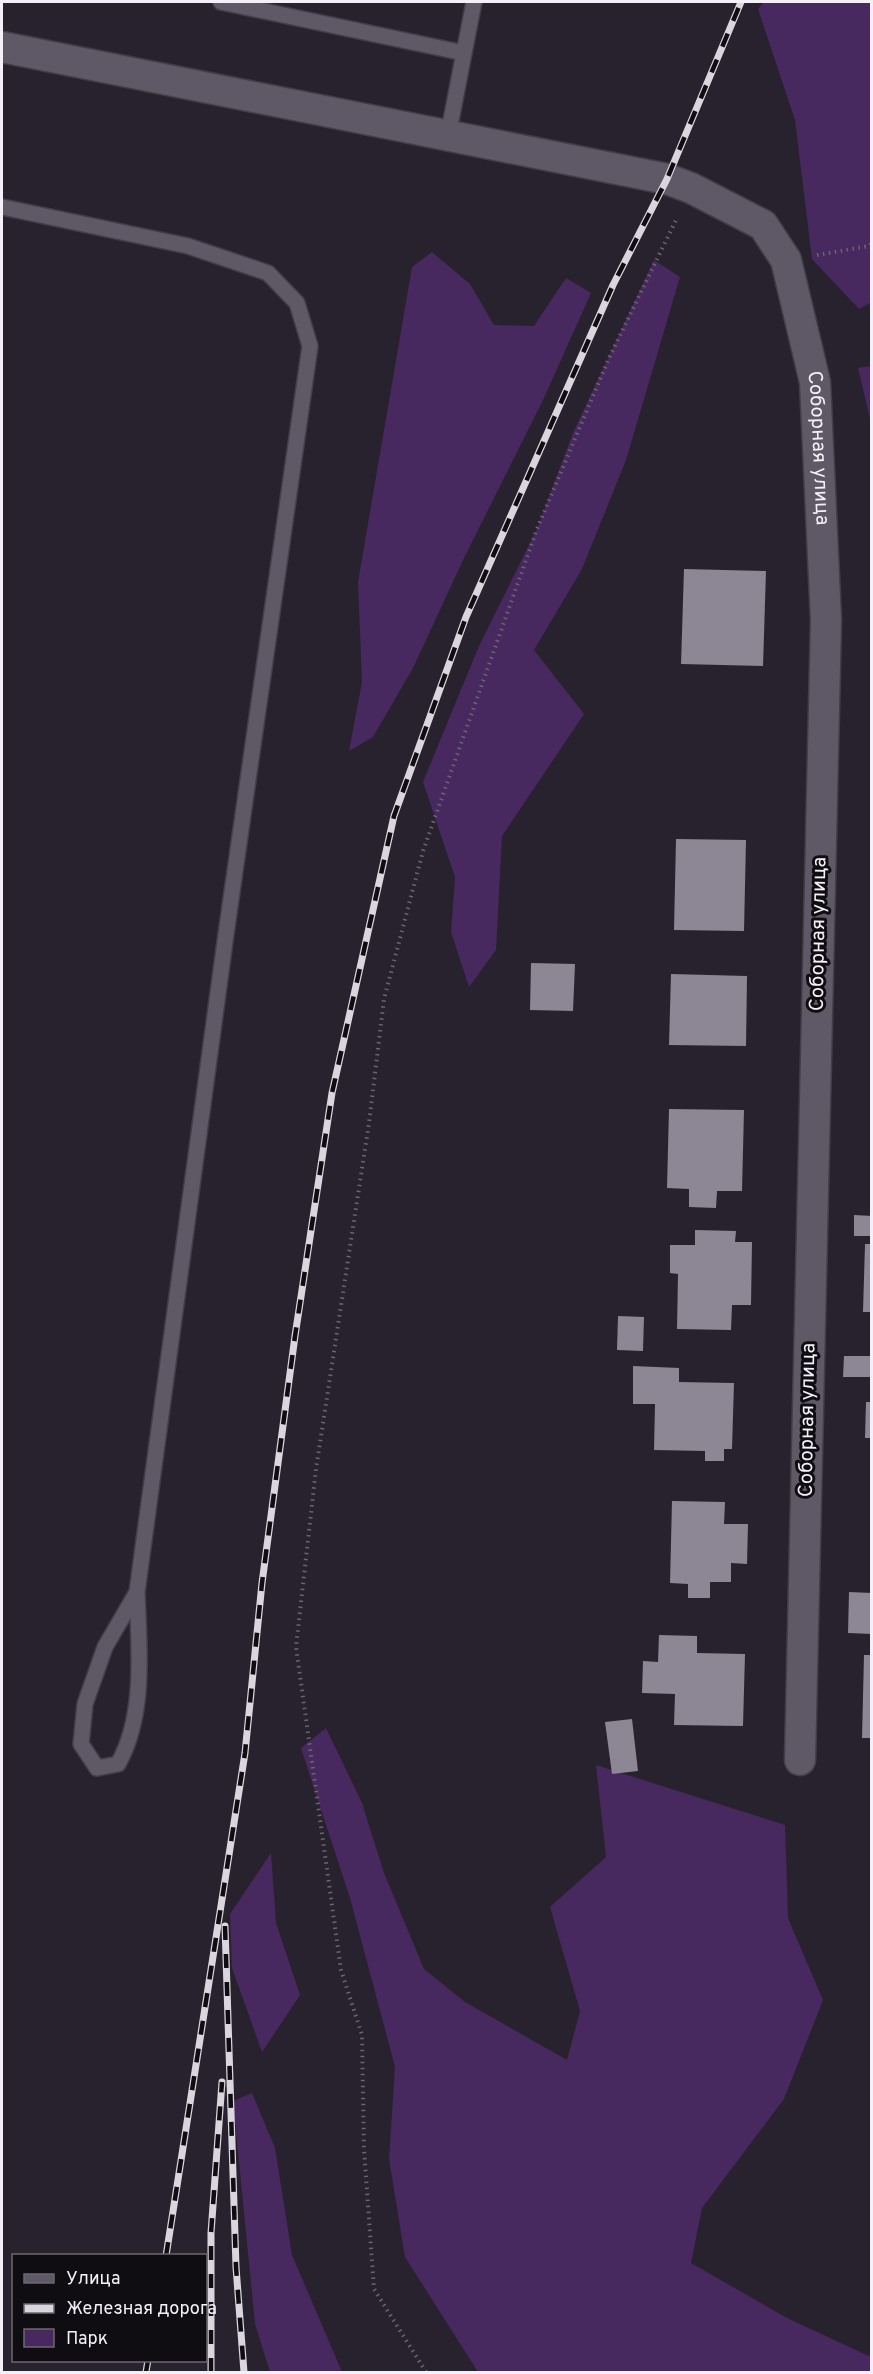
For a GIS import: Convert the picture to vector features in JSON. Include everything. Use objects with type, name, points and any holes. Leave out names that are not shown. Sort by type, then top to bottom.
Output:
[{"type":"street","name":"Соборная улица","points":[[2,47],[448,135],[679,184],[763,225],[786,260],[815,382],[826,620],[800,1760]]},
{"type":"lane","points":[[221,2],[464,53]]},
{"type":"lane","points":[[448,135],[474,2]]},
{"type":"lane","points":[[2,207],[188,246],[268,273],[297,303],[310,346],[226,934],[137,1592],[141,1681],[126,1750],[118,1764],[97,1768],[81,1744],[85,1704],[105,1647],[137,1592]]},
{"type":"path","points":[[426,2373],[374,2289],[364,2149],[362,2035],[341,1970],[296,1647],[316,1469],[369,1123],[384,999],[423,851],[537,529],[679,184]]},
{"type":"path","points":[[786,260],[871,246]]},
{"type":"green space","points":[[764,2],[871,2],[872,302],[859,309],[812,259],[795,120],[758,9]]},
{"type":"green space","points":[[432,252],[470,284],[494,325],[534,326],[566,278],[591,293],[544,398],[465,556],[413,668],[373,737],[349,751],[362,682],[358,582],[412,267]]},
{"type":"green space","points":[[654,260],[680,277],[626,460],[582,569],[534,650],[584,714],[502,836],[496,950],[469,987],[451,932],[455,877],[423,782],[479,646],[537,529],[573,433]]},
{"type":"green space","points":[[872,366],[871,423],[858,368]]},
{"type":"green space","points":[[326,1728],[362,1803],[384,1873],[424,1969],[465,2002],[567,2060],[580,2011],[550,1907],[606,1857],[596,1765],[785,1825],[788,1918],[823,2000],[784,2099],[702,2208],[691,2263],[787,2318],[871,2357],[871,2372],[478,2372],[405,2257],[389,2159],[395,2067],[350,1898],[301,1748]]},
{"type":"green space","points":[[271,1853],[276,1923],[300,1995],[262,2052],[232,1968],[230,1914]]},
{"type":"green space","points":[[252,2093],[275,2148],[292,2255],[342,2372],[270,2372],[255,2324],[233,2101]]},
{"type":"building","points":[[684,569],[766,571],[763,666],[681,664]]},
{"type":"building","points":[[676,839],[746,840],[744,931],[674,930]]},
{"type":"building","points":[[531,963],[575,964],[573,1011],[530,1010]]},
{"type":"building","points":[[671,974],[747,976],[746,1046],[669,1045]]},
{"type":"building","points":[[669,1109],[744,1110],[742,1191],[717,1191],[716,1208],[689,1207],[689,1189],[667,1188]]},
{"type":"building","points":[[854,1215],[872,1216],[872,1236],[854,1236]]},
{"type":"building","points":[[695,1230],[736,1231],[735,1242],[752,1242],[751,1305],[732,1305],[731,1330],[677,1329],[678,1274],[670,1273],[670,1245],[695,1245]]},
{"type":"building","points":[[865,1244],[872,1244],[872,1312],[863,1312]]},
{"type":"building","points":[[618,1316],[644,1317],[643,1351],[617,1350]]},
{"type":"building","points":[[844,1356],[872,1356],[872,1377],[843,1377]]},
{"type":"building","points":[[633,1366],[679,1368],[679,1382],[734,1383],[732,1449],[724,1449],[724,1461],[705,1461],[705,1451],[654,1450],[655,1404],[633,1404]]},
{"type":"building","points":[[866,1402],[872,1402],[872,1438],[865,1438]]},
{"type":"building","points":[[672,1501],[725,1502],[724,1524],[748,1524],[747,1564],[731,1563],[731,1582],[710,1582],[710,1598],[688,1598],[688,1584],[670,1583]]},
{"type":"building","points":[[849,1592],[872,1593],[872,1634],[848,1633]]},
{"type":"building","points":[[659,1635],[697,1636],[697,1653],[745,1654],[743,1726],[674,1725],[675,1694],[642,1693],[643,1661],[658,1662]]},
{"type":"building","points":[[864,1655],[872,1655],[872,1738],[862,1738]]},
{"type":"building","points":[[632,1719],[638,1771],[612,1774],[605,1722]]},
{"type":"railway","points":[[166,2254],[245,1753],[262,1583],[295,1336],[332,1093],[394,816],[466,617],[613,285],[667,179],[741,2]]},
{"type":"railway","points":[[225,1926],[236,2267],[244,2372]]},
{"type":"railway","points":[[211,2372],[211,2233],[222,2082]]},
{"type":"railway","points":[[146,2372],[148,2362]]}]
